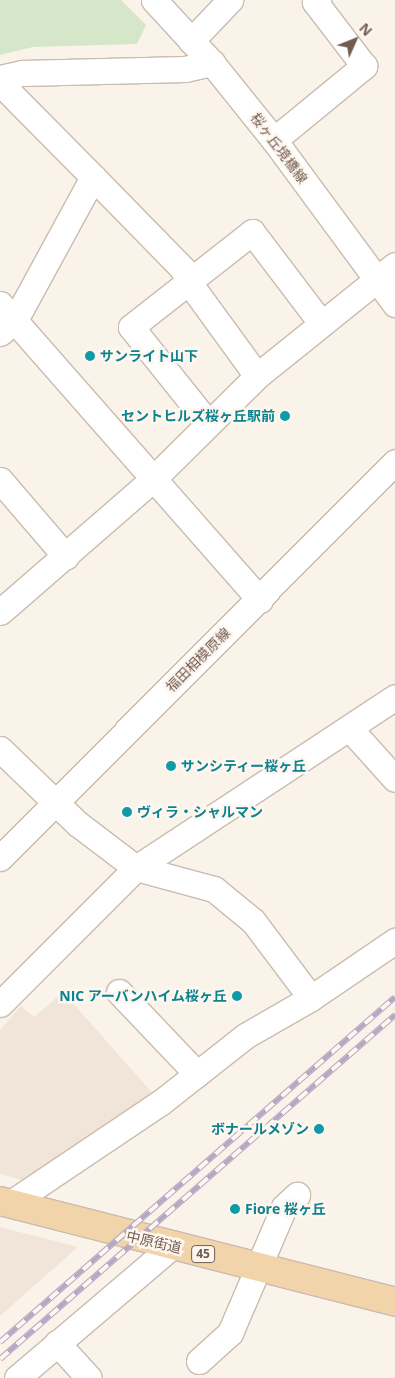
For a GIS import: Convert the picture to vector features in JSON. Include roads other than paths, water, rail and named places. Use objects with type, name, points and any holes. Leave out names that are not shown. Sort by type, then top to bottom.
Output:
[{"type":"main road","name":"中原街道","points":[[6,1202],[257,1269],[395,1302]]},
{"type":"street","points":[[191,40],[230,0]]},
{"type":"street","points":[[274,140],[364,66],[316,2],[318,0]]},
{"type":"street","name":"桜ヶ丘境橋線","points":[[158,5],[212,63],[274,140],[386,272],[395,304]]},
{"type":"street","points":[[0,78],[22,73],[185,69],[212,63]]},
{"type":"street","points":[[0,83],[167,250],[183,269],[188,281],[257,376]]},
{"type":"street","points":[[93,177],[5,319],[153,479],[260,600]]},
{"type":"street","points":[[208,423],[131,327],[252,232],[321,323]]},
{"type":"street","points":[[0,612],[66,557],[153,479],[257,376],[386,272]]},
{"type":"street","name":"福田相模原線","points":[[0,858],[260,600],[395,462]]},
{"type":"street","points":[[0,480],[66,557]]},
{"type":"street","points":[[0,1004],[136,868],[350,729],[395,697]]},
{"type":"street","points":[[350,729],[395,779]]},
{"type":"street","points":[[0,749],[78,824],[136,868],[214,889],[252,921],[311,998]]},
{"type":"street","points":[[6,1202],[160,1103],[245,1036],[311,998],[395,941]]},
{"type":"street","points":[[118,992],[197,1074]]},
{"type":"street","points":[[198,1360],[230,1333],[284,1207],[296,1195]]},
{"type":"street","points":[[17,1378],[172,1246]]},
{"type":"street","points":[[57,1343],[90,1378]]},
{"type":"railway","points":[[0,1342],[395,997]]},
{"type":"railway","points":[[0,1359],[395,1015]]},
{"type":"place","name":"サンライト山下","points":[[90,356]]},
{"type":"place","name":"セントヒルズ桜ヶ丘駅前","points":[[285,416]]},
{"type":"place","name":"サンシティー桜ヶ丘","points":[[171,766]]},
{"type":"place","name":"ヴィラ・シャルマン","points":[[127,812]]},
{"type":"place","name":"NIC アーバンハイム桜ヶ丘","points":[[237,996]]},
{"type":"place","name":"ボナールメゾン","points":[[319,1129]]},
{"type":"place","name":"Fiore 桜ヶ丘","points":[[235,1209]]}]
